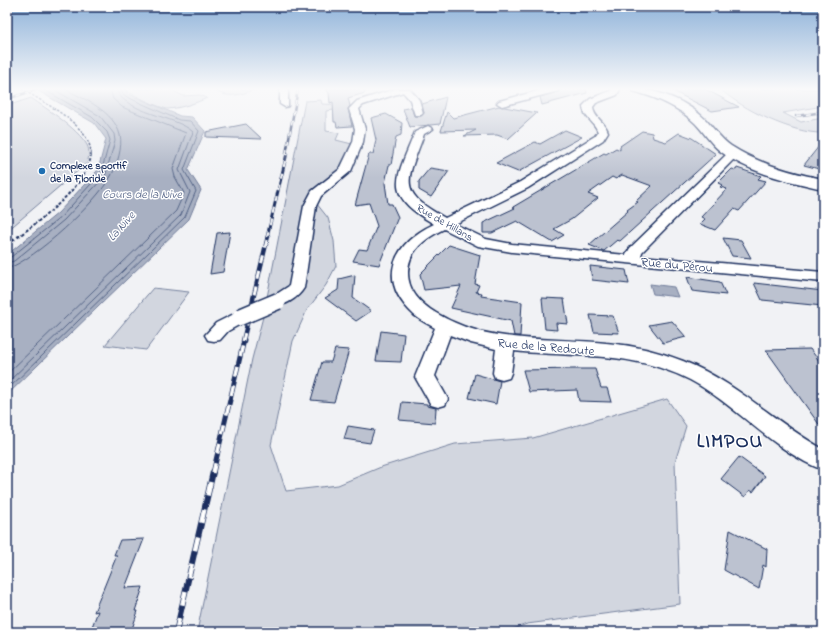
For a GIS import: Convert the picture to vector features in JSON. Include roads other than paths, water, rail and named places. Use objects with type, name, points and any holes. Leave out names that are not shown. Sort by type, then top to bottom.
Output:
[{"type":"main road","points":[[697,119],[717,141],[736,154],[772,170],[823,184]]},
{"type":"street","points":[[214,335],[222,327],[240,317],[278,301],[296,288],[310,206],[316,194],[345,172],[358,142],[360,129],[357,119]]},
{"type":"street","name":"Rue de la Redoute","points":[[594,119],[602,128],[603,132],[599,138],[524,184],[444,223],[415,240],[404,254],[400,265],[402,286],[408,297],[417,308],[444,327],[461,334],[506,344],[633,353],[677,367],[725,390],[751,409],[777,432],[803,450],[823,460]]},
{"type":"street","name":"Rue de Hillans","points":[[428,129],[420,132],[405,172],[403,186],[410,201],[416,207],[468,237],[483,243],[512,248],[632,260]]},
{"type":"street","name":"Rue du Pérou","points":[[736,154],[732,155],[635,251],[632,260],[823,278]]},
{"type":"street","points":[[438,399],[425,377],[444,327]]},
{"type":"street","points":[[502,372],[506,344]]},
{"type":"water","name":"Cours de la Nive","points":[[87,119],[194,119],[205,131],[188,170],[201,190],[189,219],[7,395],[7,255],[58,213],[98,170],[106,139],[94,123]]},
{"type":"water","points":[[650,284],[674,287],[678,297],[653,294]]},
{"type":"railway","points":[[286,154],[292,119]]},
{"type":"railway","points":[[267,237],[287,153]]},
{"type":"railway","points":[[243,341],[268,236]]},
{"type":"railway","points":[[213,473],[244,340]]},
{"type":"railway","points":[[176,632],[213,472]]},
{"type":"place","name":"Complexe sportif de la Floride","points":[[42,171]]},
{"type":"district","name":"LIMPOU","points":[[730,440]]},
{"type":"water label","name":"La Nive","points":[[121,226]]}]
